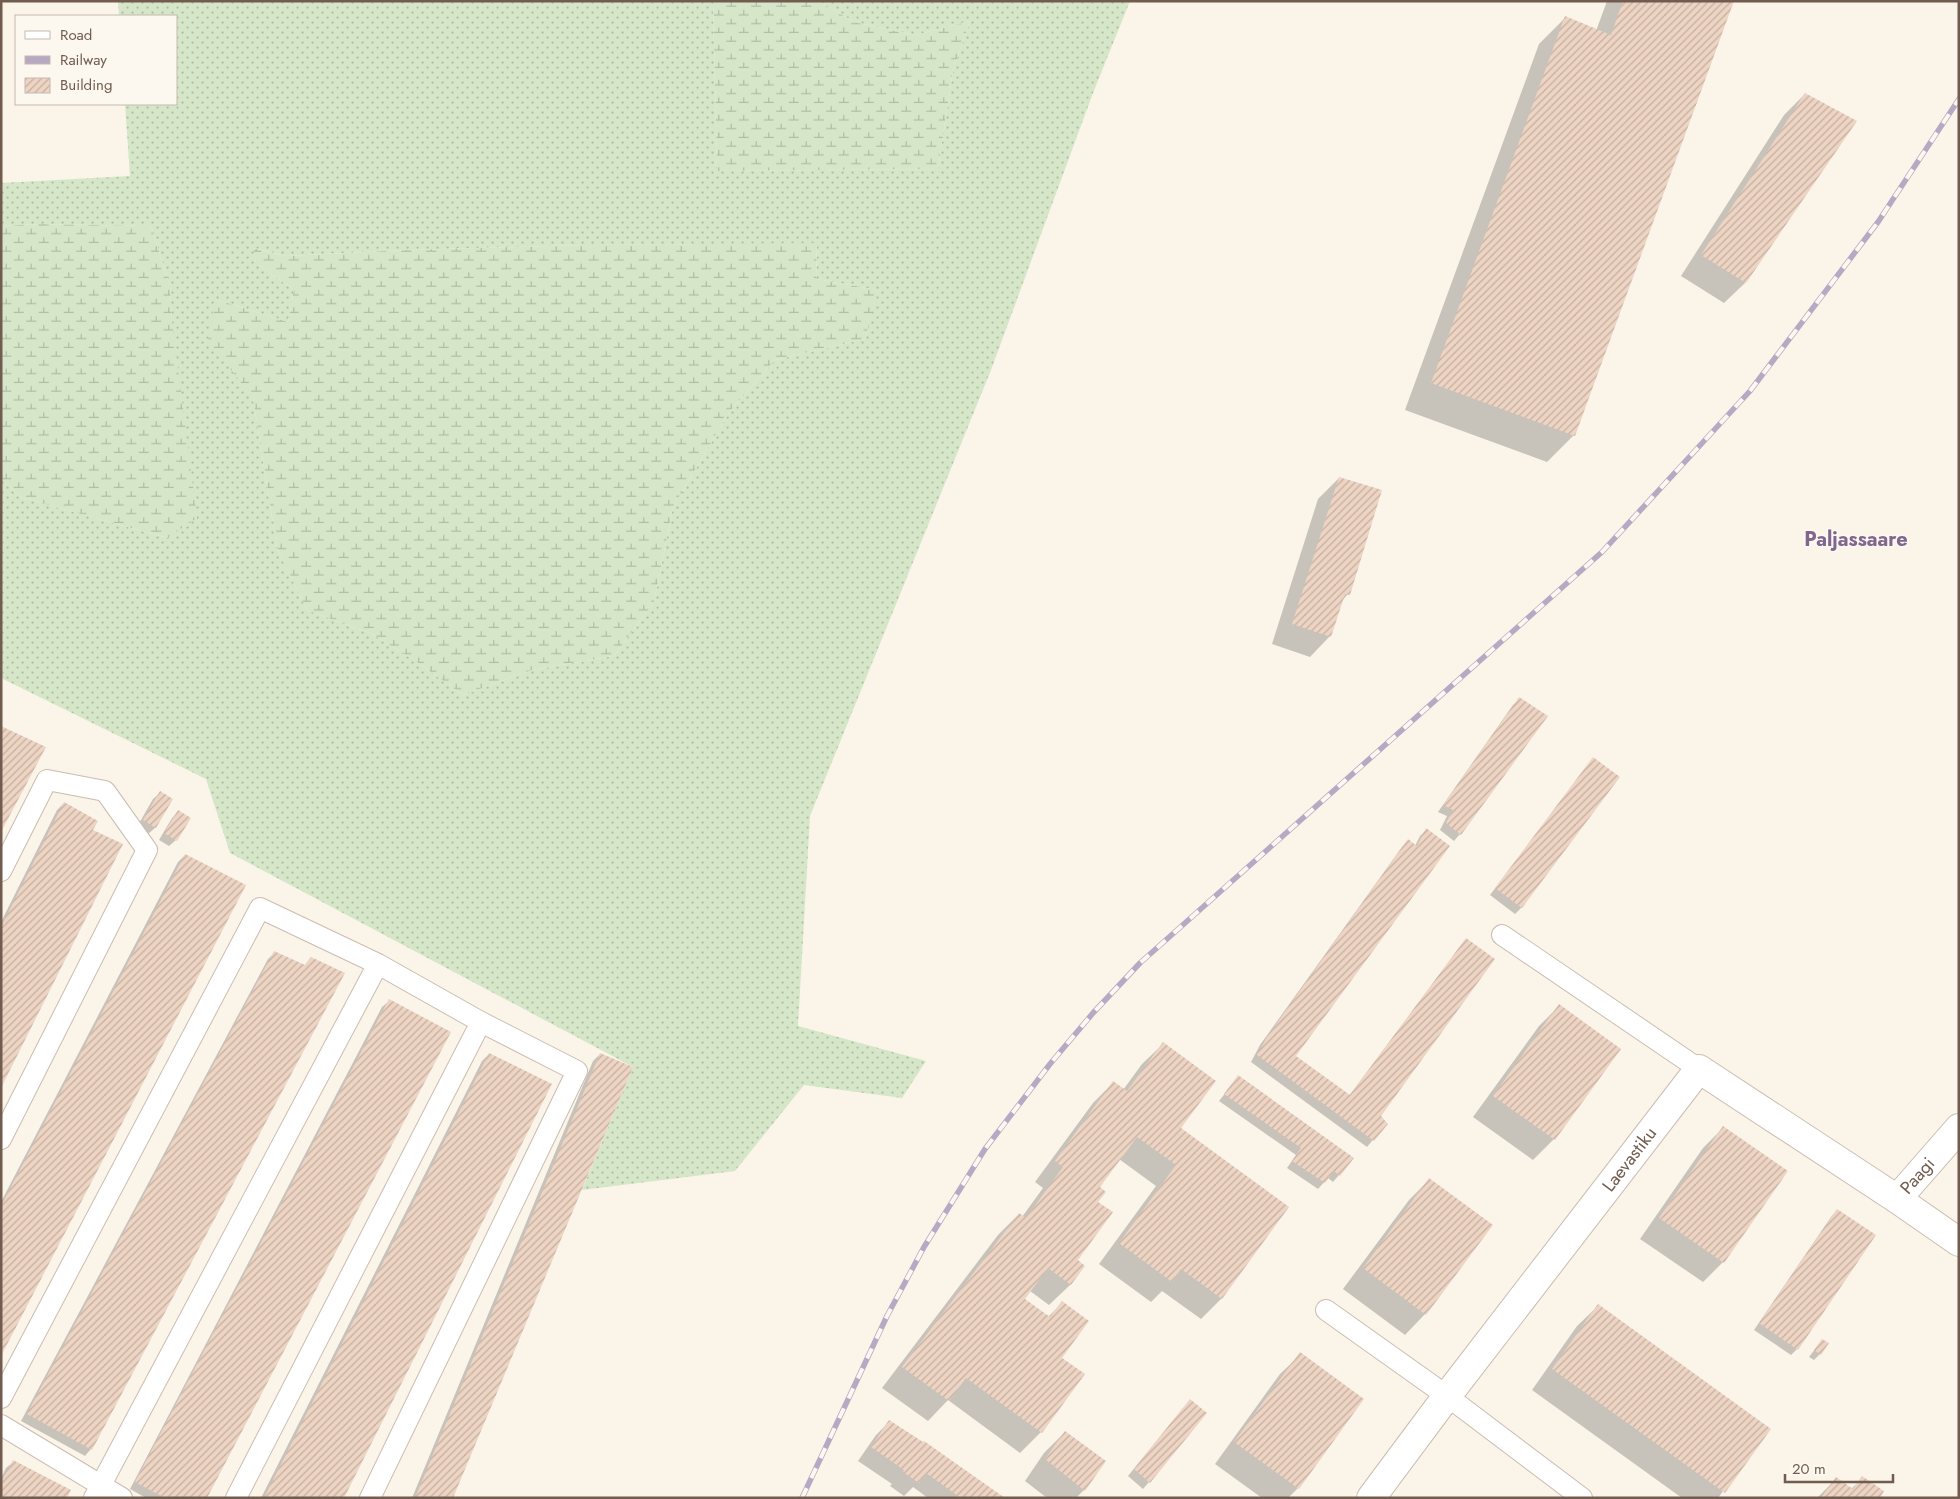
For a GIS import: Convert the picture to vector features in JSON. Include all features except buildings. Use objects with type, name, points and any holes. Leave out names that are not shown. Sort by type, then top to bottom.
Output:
[{"type":"street","points":[[1698,1069],[1897,1199],[1959,1242]]},
{"type":"street","name":"Laevastiku","points":[[1371,1498],[1698,1069]]},
{"type":"street","name":"Paagi","points":[[1897,1199],[1959,1128]]},
{"type":"lane","points":[[1,871],[47,780],[105,791],[147,850],[1,1139]]},
{"type":"lane","points":[[1,1398],[260,908],[378,964],[481,1022],[577,1070],[370,1498]]},
{"type":"lane","points":[[1502,935],[1698,1069]]},
{"type":"lane","points":[[97,1491],[378,964]]},
{"type":"lane","points":[[236,1498],[481,1022]]},
{"type":"lane","points":[[1326,1310],[1447,1396],[1582,1498]]},
{"type":"lane","points":[[1,1425],[97,1491],[122,1498]]},
{"type":"green space","points":[[118,1],[713,1],[717,171],[938,169],[953,70],[970,21],[915,35],[854,22],[819,1],[1130,1],[1093,93],[991,370],[810,816],[798,1026],[926,1061],[902,1098],[804,1085],[735,1171],[582,1190],[633,1067],[230,853],[206,779],[1,678],[1,478],[20,497],[167,538],[172,321],[170,286],[151,226],[39,224],[1,226],[1,183],[130,176],[125,105],[178,105],[178,15],[119,15]],"holes":[[[817,244],[816,279],[877,290],[865,339],[775,360],[730,411],[673,507],[654,602],[614,656],[532,670],[463,695],[417,662],[372,634],[307,610],[277,548],[253,398],[215,299],[288,322],[294,290],[256,263],[254,248],[286,256],[407,250],[583,245]]]},
{"type":"green space","points":[[713,1],[819,1],[854,22],[915,35],[970,21],[953,70],[938,169],[717,171]]},
{"type":"green space","points":[[39,224],[151,226],[170,286],[172,321],[197,518],[167,538],[20,497],[1,478],[1,226]]},
{"type":"green space","points":[[817,243],[816,279],[878,290],[865,339],[775,360],[730,411],[673,507],[654,602],[614,656],[532,670],[463,695],[417,662],[372,634],[307,610],[277,548],[253,398],[208,340],[215,299],[288,322],[294,290],[256,263],[253,248],[286,256],[407,250],[583,245]]},
{"type":"railway","points":[[802,1498],[887,1316],[924,1247],[985,1149],[1050,1064],[1093,1013],[1140,963],[1602,552],[1750,391],[1878,222],[1959,99]]},
{"type":"district","name":"Paljassaare","points":[[1856,539]]}]
